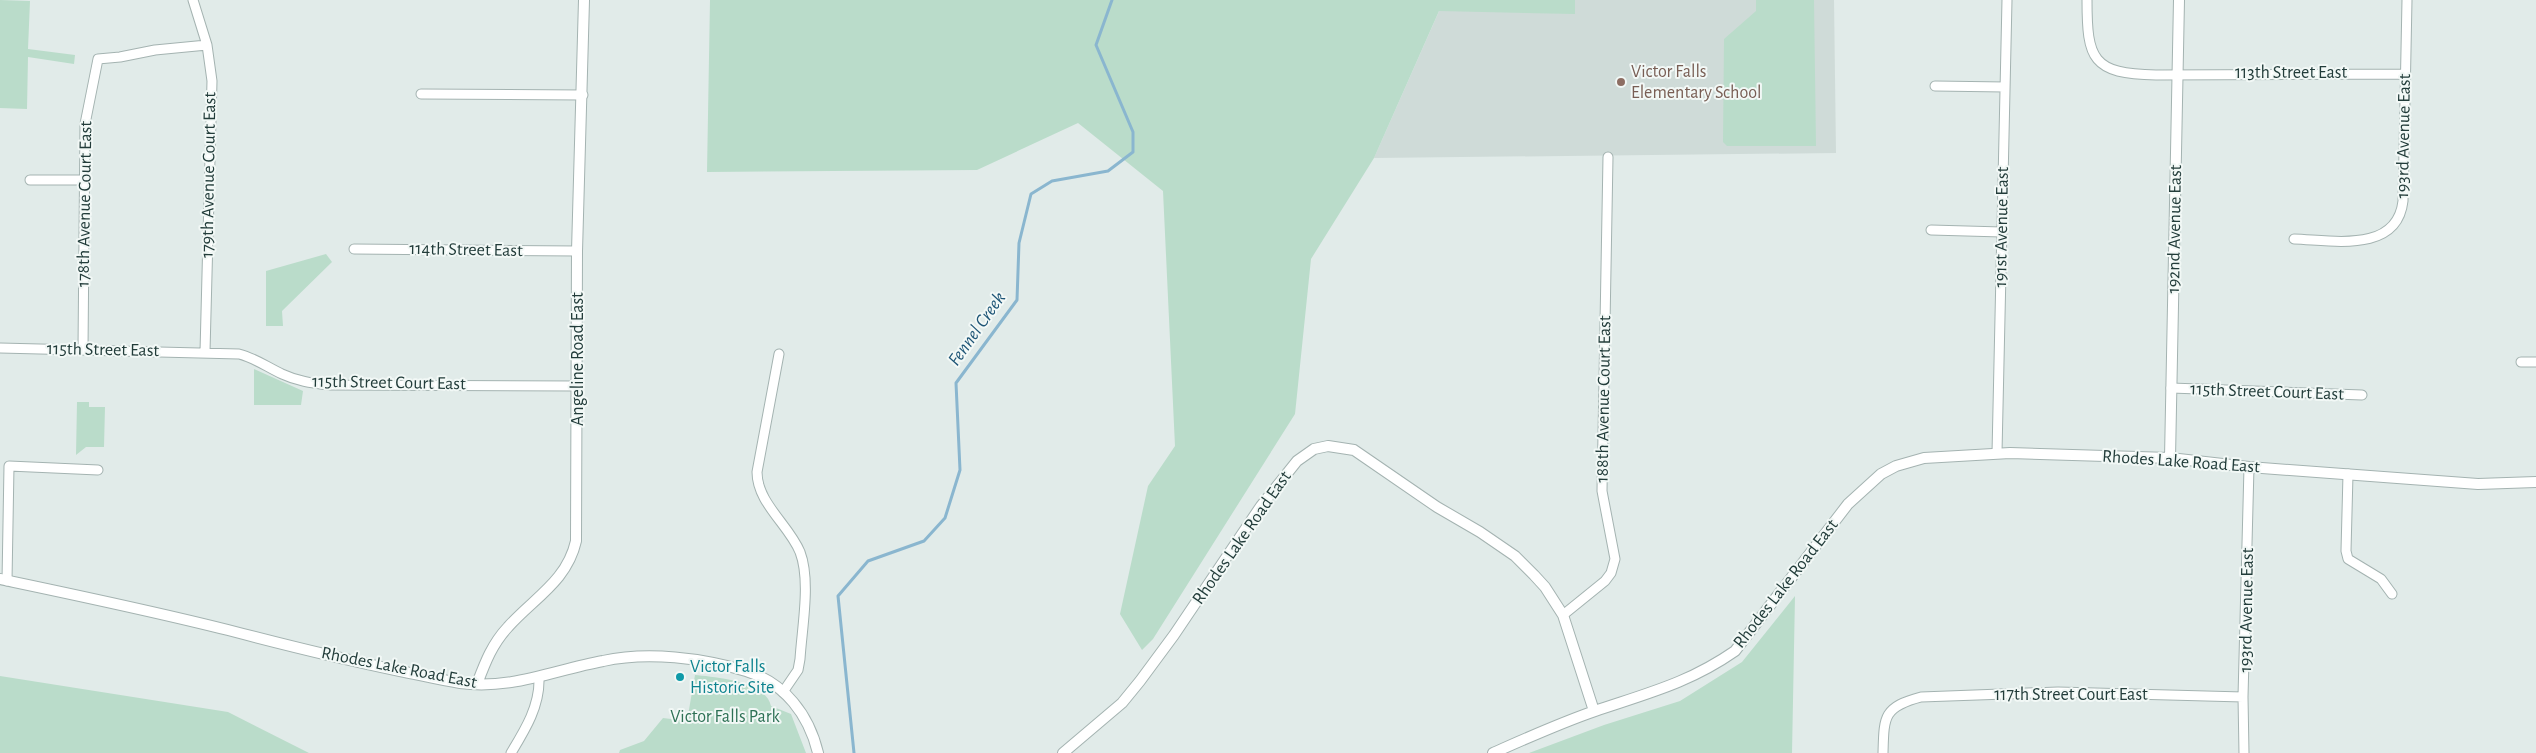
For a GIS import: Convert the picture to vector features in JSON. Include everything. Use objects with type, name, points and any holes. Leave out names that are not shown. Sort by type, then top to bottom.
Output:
[{"type":"street","name":"179th Avenue Court East","points":[[193,0],[206,45],[212,80],[205,352]]},
{"type":"street","name":"Angeline Road East","points":[[477,684],[492,647],[516,618],[558,579],[573,553],[576,541],[577,251],[583,95],[584,0]]},
{"type":"street","name":"191st Avenue East","points":[[1997,454],[2007,0]]},
{"type":"street","name":"113th Street East","points":[[2087,0],[2089,46],[2099,61],[2119,73],[2156,75],[2176,73],[2405,74]]},
{"type":"street","name":"192nd Avenue East","points":[[2170,458],[2176,73],[2179,0]]},
{"type":"street","name":"193rd Avenue East","points":[[2294,239],[2370,240],[2393,226],[2399,218],[2403,201],[2407,0]]},
{"type":"street","name":"178th Avenue Court East","points":[[83,350],[83,180],[85,124],[98,59],[155,50],[206,45]]},
{"type":"street","points":[[1935,86],[2005,87]]},
{"type":"street","points":[[421,94],[583,95]]},
{"type":"street","name":"188th Avenue Court East","points":[[1563,615],[1605,581],[1611,573],[1616,559],[1614,545],[1604,512],[1602,491],[1608,157]]},
{"type":"street","points":[[30,180],[83,180]]},
{"type":"street","points":[[1931,230],[2002,232]]},
{"type":"street","name":"114th Street East","points":[[354,249],[577,251]]},
{"type":"street","name":"115th Street East","points":[[0,348],[205,352]]},
{"type":"street","name":"115th Street Court East","points":[[205,352],[239,354],[254,358],[282,374],[304,382],[328,384],[578,386]]},
{"type":"street","points":[[779,354],[757,472],[761,491],[792,538],[804,565],[800,659],[798,670],[783,692]]},
{"type":"street","points":[[2521,362],[2536,362]]},
{"type":"street","name":"115th Street Court East","points":[[2171,388],[2362,395]]},
{"type":"street","name":"Rhodes Lake Road East","points":[[1063,753],[1122,703],[1174,635],[1282,479],[1297,460],[1314,449],[1338,446],[1354,450],[1437,507],[1480,532],[1514,556],[1534,574],[1563,615],[1594,711],[1672,686],[1716,664],[1735,651],[1848,504],[1881,474],[1896,466],[1924,458],[1997,454],[2170,458],[2249,467],[2478,484],[2536,482]]},
{"type":"street","points":[[4,580],[9,466],[98,470]]},
{"type":"street","name":"193rd Avenue East","points":[[2244,753],[2243,697],[2249,467]]},
{"type":"street","points":[[2348,474],[2346,551],[2348,559],[2381,579],[2392,594]]},
{"type":"street","name":"Rhodes Lake Road East","points":[[4,580],[196,622],[334,657],[460,683],[500,685],[539,678],[601,661],[643,656],[674,658],[745,671],[768,680],[783,692],[804,715],[818,753]]},
{"type":"street","points":[[511,753],[534,710],[540,690],[539,678]]},
{"type":"street","name":"117th Street Court East","points":[[1883,753],[1884,726],[1891,711],[1900,702],[1921,697],[2058,692],[2243,697]]},
{"type":"street","points":[[1493,753],[1594,711]]},
{"type":"shaded area","name":"Victor Falls Elementary School","points":[[1444,0],[1834,0],[1836,153],[1374,158]]},
{"type":"green space","points":[[0,0],[30,1],[28,49],[75,55],[74,64],[28,57],[27,109],[0,108]]},
{"type":"green space","points":[[710,0],[1575,0],[1575,14],[1439,11],[1374,158],[1311,259],[1295,414],[1153,639],[1142,650],[1120,614],[1148,486],[1175,446],[1163,191],[1078,123],[977,170],[707,172]]},
{"type":"green space","points":[[1756,0],[1814,0],[1816,146],[1727,146],[1723,142],[1724,39],[1756,11]]},
{"type":"green space","points":[[326,254],[332,262],[282,311],[283,326],[266,326],[266,271]]},
{"type":"green space","points":[[254,369],[303,391],[301,405],[254,405]]},
{"type":"green space","points":[[77,402],[89,402],[89,407],[105,407],[104,447],[86,447],[76,455]]},
{"type":"green space","points":[[1795,596],[1792,753],[1529,753],[1604,725],[1680,701],[1742,662]]},
{"type":"green space","name":"Victor Falls Park","points":[[695,675],[727,679],[760,691],[767,698],[771,706],[791,714],[806,753],[619,753],[620,750],[644,741],[663,718],[687,721]]},
{"type":"green space","points":[[0,676],[228,712],[309,753],[0,753]]},
{"type":"waterway","name":"Fennel Creek","points":[[854,753],[838,596],[868,561],[924,541],[945,518],[960,470],[956,383],[1017,300],[1019,243],[1031,194],[1052,181],[1108,171],[1133,152],[1133,132],[1096,45],[1112,0]]},
{"type":"place","name":"Victor Falls Elementary School","points":[[1621,82]]},
{"type":"place","name":"Victor Falls Historic Site","points":[[680,677]]}]
